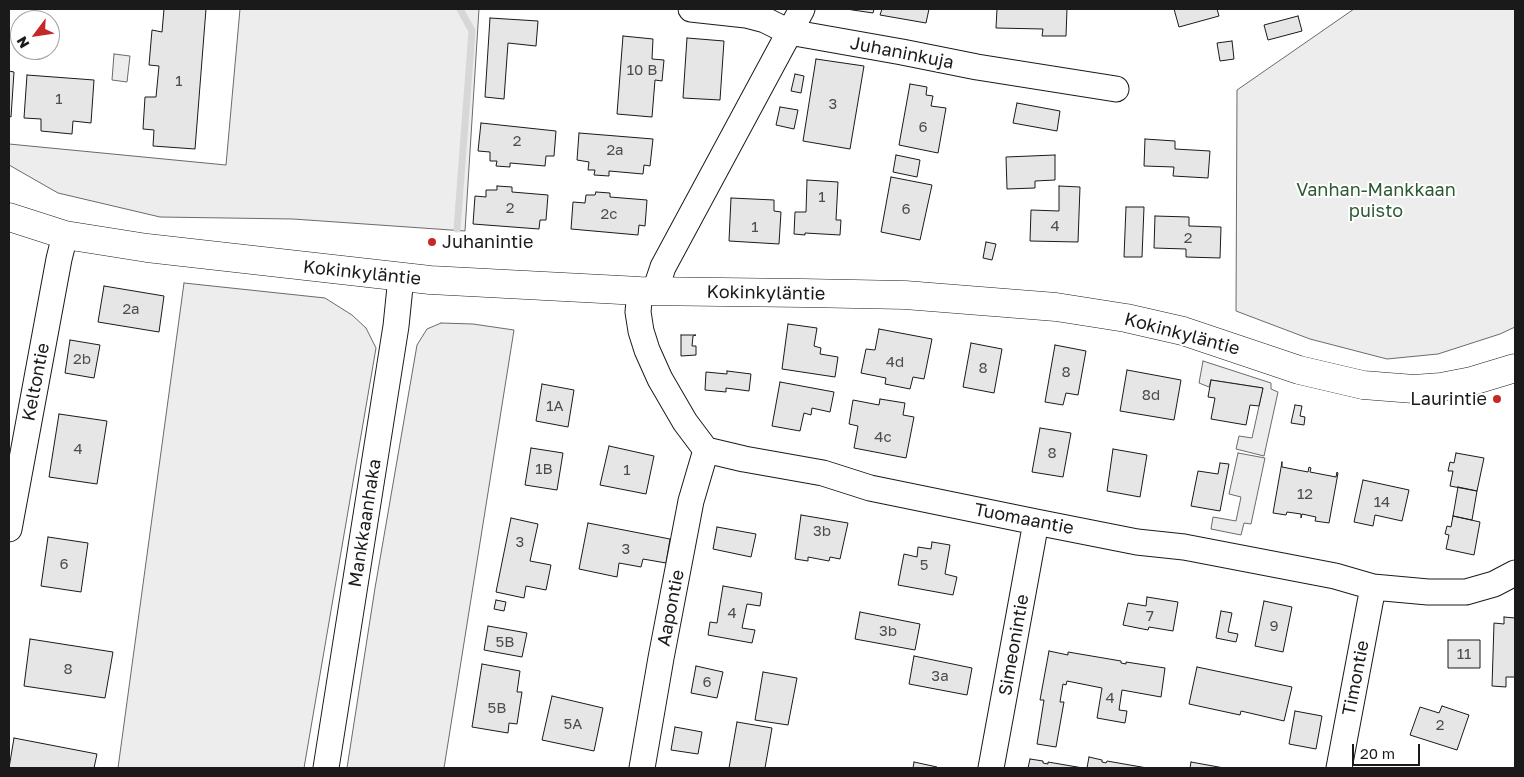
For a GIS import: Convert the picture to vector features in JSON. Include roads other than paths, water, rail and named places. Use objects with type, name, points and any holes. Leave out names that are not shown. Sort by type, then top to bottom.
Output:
[{"type":"main road","name":"Kokinkyläntie","points":[[9,216],[65,235],[147,248],[401,278],[648,291],[905,295],[1056,307],[1126,318],[1183,331],[1298,370],[1364,385],[1414,388],[1441,387],[1472,381],[1515,368]]},
{"type":"street","name":"Juhaninkuja","points":[[691,9],[756,17],[789,32],[977,67],[1116,89]]},
{"type":"street","points":[[706,450],[685,422],[660,379],[647,350],[638,312],[802,9]]},
{"type":"street","name":"Keltontie","points":[[9,529],[65,235]]},
{"type":"street","name":"Mankkaanhaka","points":[[326,768],[396,326],[401,278]]},
{"type":"street","name":"Tuomaantie","points":[[706,450],[744,459],[823,473],[870,488],[1137,542],[1184,547],[1325,574],[1373,587],[1428,592],[1466,592],[1494,584],[1515,572]]},
{"type":"street","name":"Aapontie","points":[[642,768],[691,501],[706,450]]},
{"type":"street","name":"Simeonintie","points":[[991,768],[1036,522]]},
{"type":"street","name":"Timontie","points":[[1339,768],[1373,587]]},
{"type":"waterway","points":[[457,229],[472,31],[460,9]]},
{"type":"place","name":"Juhanintie","points":[[432,242]]},
{"type":"place","name":"Laurintie","points":[[1497,399]]},
{"type":"park label","name":"Vanhan-Mankkaan puisto","points":[[1376,200]]}]
